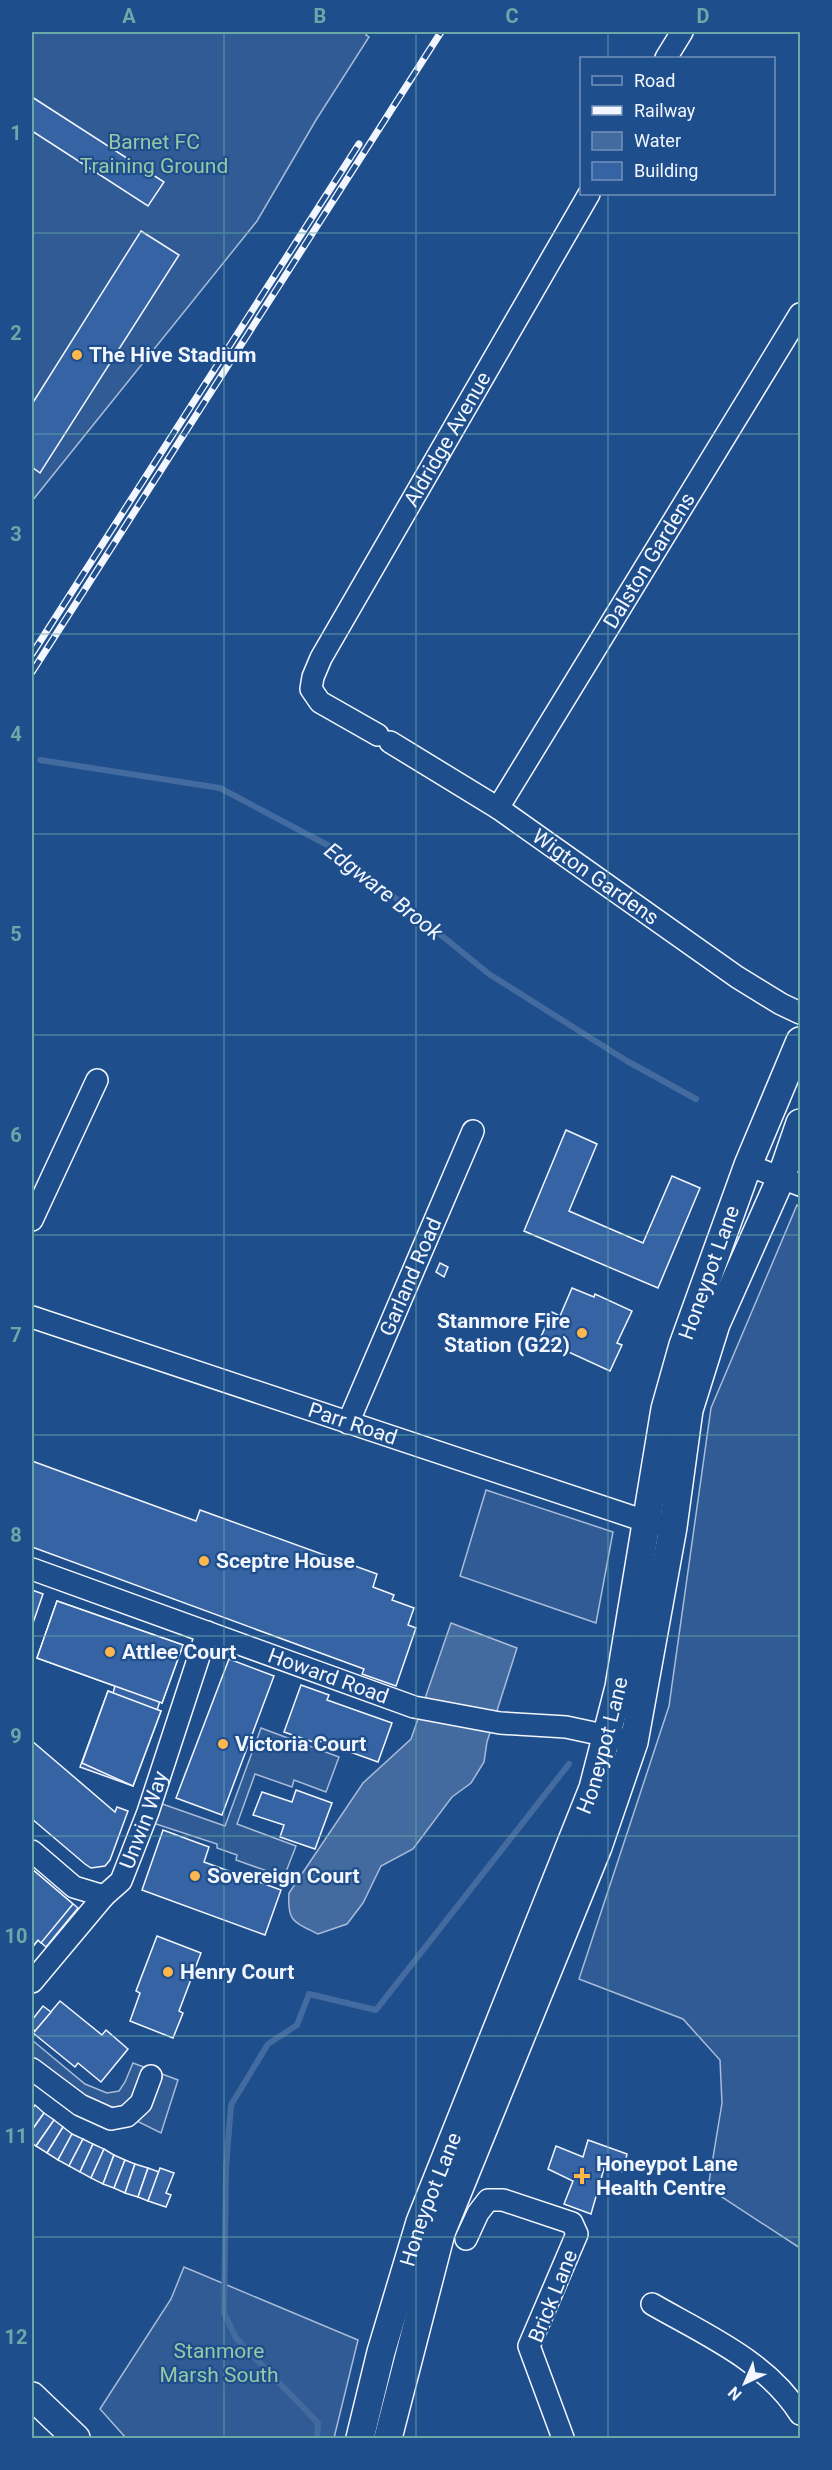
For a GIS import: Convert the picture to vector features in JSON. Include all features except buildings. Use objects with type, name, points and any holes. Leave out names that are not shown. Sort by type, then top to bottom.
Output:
[{"type":"main road","name":"Honeypot Lane","points":[[388,2439],[441,2233],[598,1847],[634,1742],[660,1524],[665,1408],[692,1317],[748,1165],[801,1041]]},
{"type":"main road","name":"Honeypot Lane","points":[[360,2439],[390,2319],[420,2222],[593,1788],[689,1410],[716,1324],[791,1181],[801,1123]]},
{"type":"main road","points":[[32,2396],[76,2439]]},
{"type":"street","points":[[667,57],[682,32]]},
{"type":"street","name":"Aldridge Avenue","points":[[311,689],[321,658],[588,195]]},
{"type":"street","name":"Dalston Gardens","points":[[498,808],[801,314]]},
{"type":"street","name":"Wigton Gardens","points":[[311,689],[320,702],[498,808],[737,977],[801,1013]]},
{"type":"street","points":[[32,1220],[97,1080]]},
{"type":"street","name":"Garland Road","points":[[348,1423],[473,1131]]},
{"type":"street","points":[[748,1165],[791,1181]]},
{"type":"street","name":"Parr Road","points":[[32,1317],[660,1524]]},
{"type":"street","name":"Howard Road","points":[[32,1569],[414,1707],[500,1724],[566,1727],[634,1742]]},
{"type":"street","name":"Unwin Way","points":[[32,1982],[104,1896],[121,1881],[148,1812],[207,1632]]},
{"type":"street","points":[[32,1851],[74,1887],[104,1896]]},
{"type":"street","points":[[32,2069],[80,2105],[111,2119],[127,2116],[141,2103],[151,2076]]},
{"type":"street","name":"Brick Lane","points":[[466,2239],[478,2214],[488,2200],[502,2200],[572,2223],[578,2234],[529,2346],[563,2439]]},
{"type":"street","points":[[652,2304],[755,2364],[801,2414]]},
{"type":"shaded area","name":"Barnet FC Training Ground","points":[[32,32],[368,32],[366,35],[369,37],[316,120],[257,221],[32,501]]},
{"type":"shaded area","points":[[797,1205],[800,1207],[800,2248],[708,2188],[722,2103],[720,2060],[683,2019],[579,1979],[669,1706],[711,1408]]},
{"type":"shaded area","points":[[486,1490],[613,1532],[596,1623],[460,1576]]},
{"type":"shaded area","points":[[261,1728],[339,1757],[326,1792],[294,1780],[292,1787],[255,1774],[237,1824],[296,1846],[284,1877],[236,1860],[237,1855],[217,1848],[217,1844],[144,1820],[151,1800],[225,1826]]},
{"type":"shaded area","points":[[32,2040],[85,2084],[107,2093],[119,2091],[133,2063],[178,2080],[161,2133],[127,2116],[111,2119],[32,2069]]},
{"type":"shaded area","name":"Stanmore Marsh South","points":[[184,2267],[358,2340],[334,2438],[126,2438],[100,2409],[171,2299]]},
{"type":"water","points":[[451,1623],[517,1648],[487,1742],[484,1762],[471,1783],[452,1797],[413,1849],[381,1866],[363,1903],[347,1924],[318,1934],[303,1927],[291,1916],[289,1893],[363,1783],[411,1739]]},
{"type":"waterway","name":"Edgware Brook","points":[[40,760],[220,788],[335,849],[489,974],[627,1061],[696,1099]]},
{"type":"waterway","points":[[317,2438],[318,2423],[236,2338],[224,2313],[226,2168],[231,2105],[268,2044],[297,2025],[309,1994],[376,2010],[569,1764]]},
{"type":"railway","points":[[32,672],[441,32]]},
{"type":"railway","points":[[32,654],[359,144]]},
{"type":"place","name":"The Hive Stadium","points":[[77,355]]},
{"type":"place","name":"Stanmore Fire Station (G22)","points":[[582,1333]]},
{"type":"place","name":"Sceptre House","points":[[204,1561]]},
{"type":"place","name":"Attlee Court","points":[[110,1652]]},
{"type":"place","name":"Victoria Court","points":[[223,1744]]},
{"type":"place","name":"Sovereign Court","points":[[195,1876]]},
{"type":"place","name":"Henry Court","points":[[168,1972]]},
{"type":"place","name":"Honeypot Lane Health Centre","points":[[582,2176]]}]
